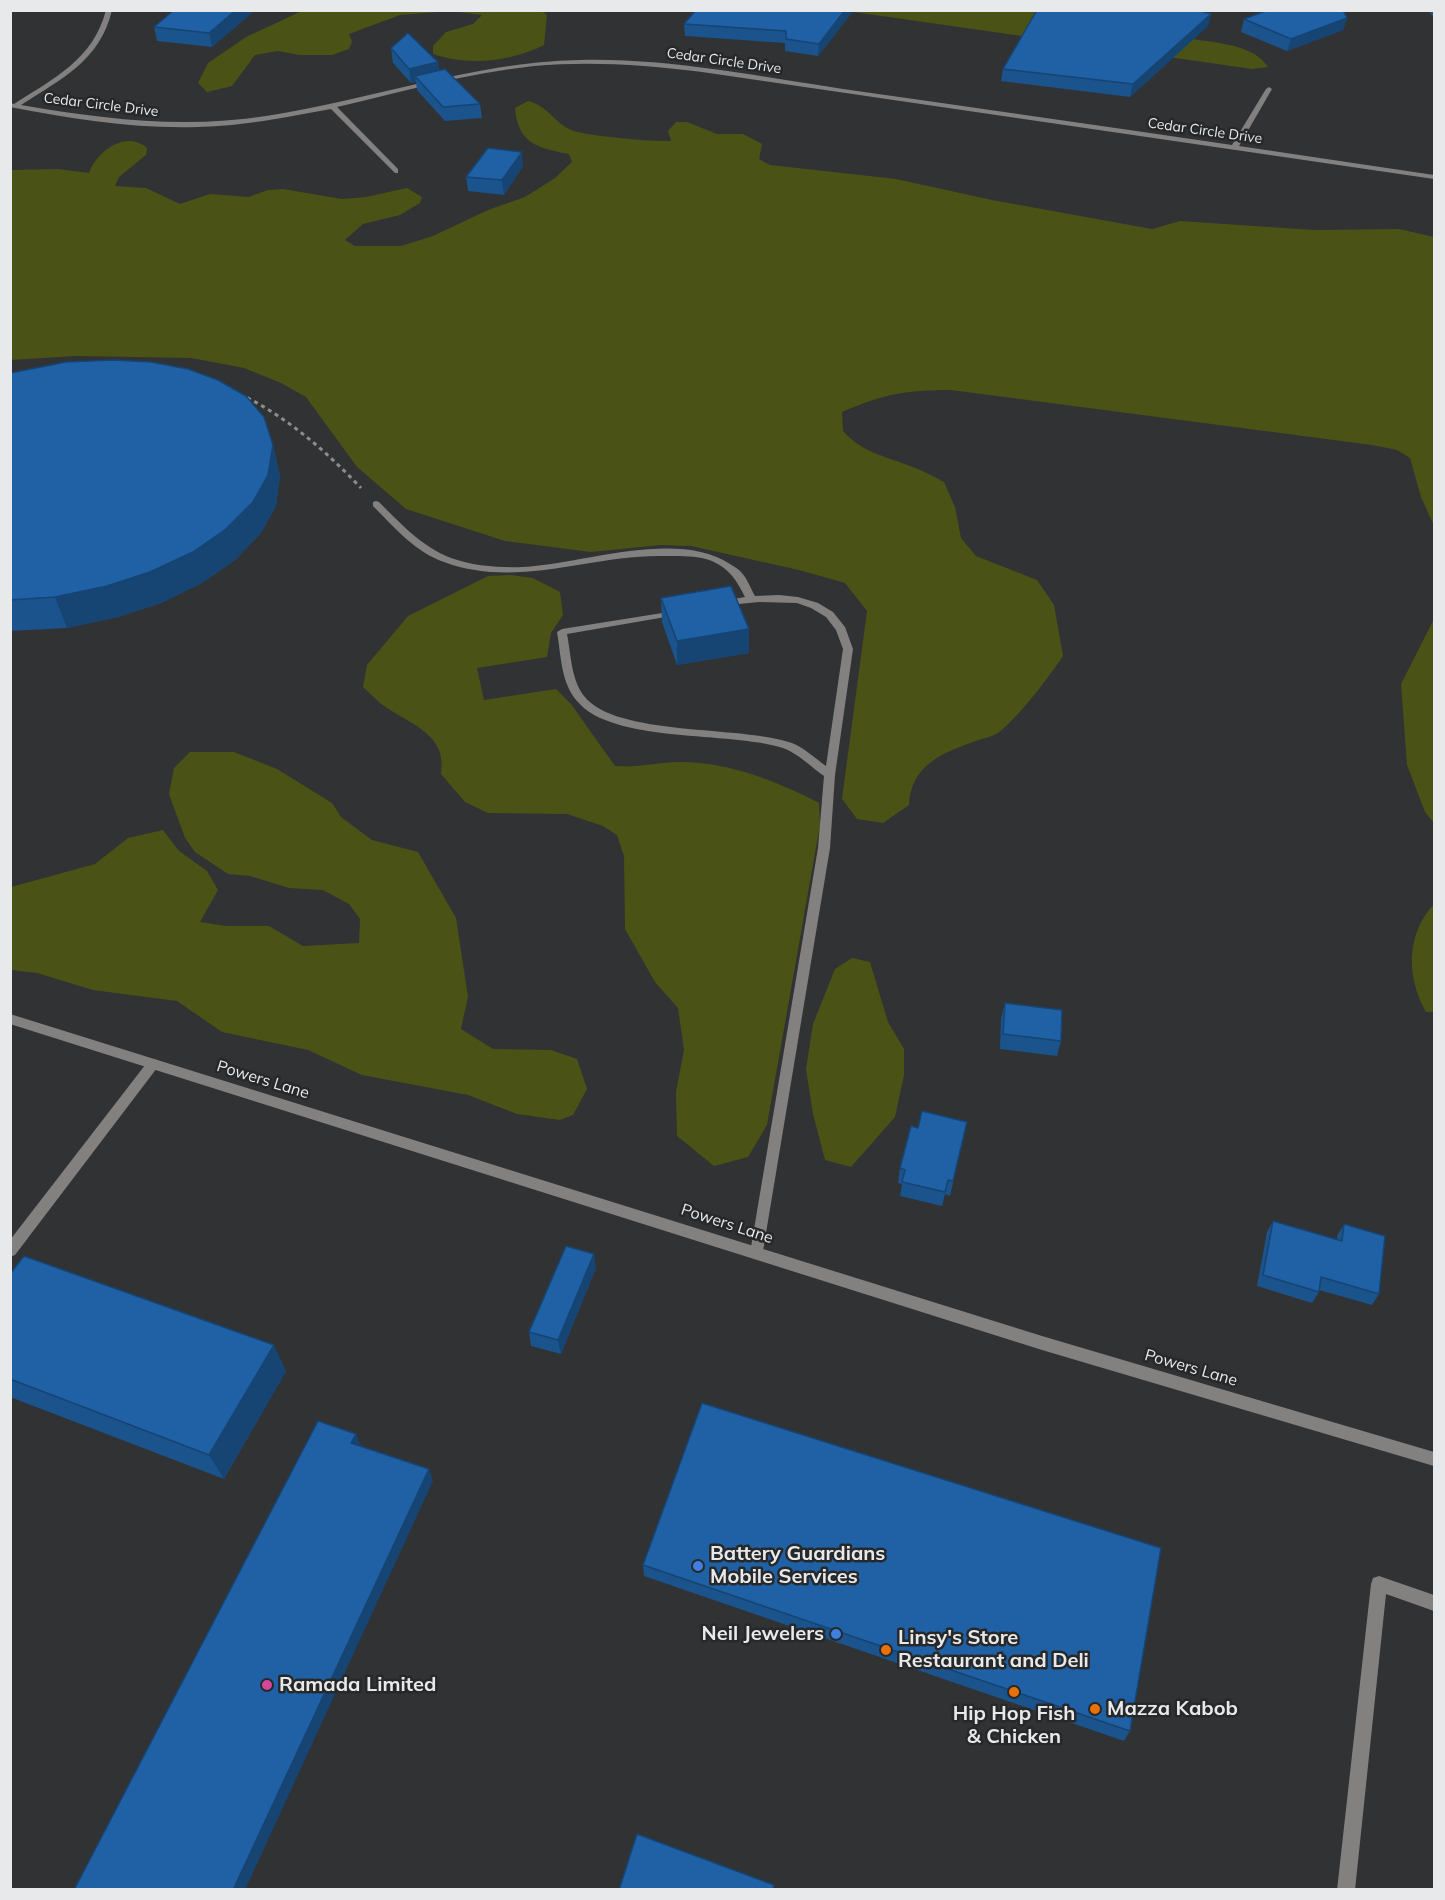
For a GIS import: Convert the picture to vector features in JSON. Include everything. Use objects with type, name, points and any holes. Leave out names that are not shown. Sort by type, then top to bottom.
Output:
[{"type":"street","points":[[13,106],[67,72],[92,51],[107,25],[109,10]]},
{"type":"street","name":"Cedar Circle Drive","points":[[13,106],[116,122],[184,126],[257,120],[507,68],[574,62],[620,62],[702,69],[1434,177]]},
{"type":"street","points":[[1234,148],[1269,89]]},
{"type":"street","points":[[332,106],[395,171]]},
{"type":"street","points":[[376,504],[417,543],[447,560],[487,568],[524,570],[652,551],[678,552],[705,556],[729,566],[747,583],[751,599]]},
{"type":"street","points":[[707,607],[751,599],[782,597],[809,603],[832,617],[845,635],[848,649],[830,775],[824,848],[758,1252]]},
{"type":"street","points":[[684,610],[562,632],[574,688],[580,700],[605,717],[632,724],[760,739],[790,747],[830,775]]},
{"type":"street","name":"Powers Lane","points":[[10,1020],[758,1252],[1042,1343],[1434,1459]]},
{"type":"street","points":[[10,1251],[153,1064]]},
{"type":"street","points":[[1346,1890],[1379,1584],[1434,1603]]},
{"type":"path","points":[[232,390],[261,403],[307,438],[376,504]]},
{"type":"green space","points":[[304,10],[450,11],[400,15],[349,34],[352,42],[349,49],[332,55],[299,55],[278,51],[255,55],[232,86],[207,92],[198,83],[208,63],[246,37]]},
{"type":"green space","points":[[451,11],[542,11],[547,15],[544,45],[518,55],[489,60],[460,60],[433,54],[433,46],[446,32],[473,24],[482,15]]},
{"type":"green space","points":[[847,11],[1206,11],[1212,15],[1196,19],[1177,36],[1227,44],[1251,52],[1261,58],[1268,67],[1252,69]]},
{"type":"green space","points":[[528,101],[540,106],[558,122],[576,132],[671,141],[668,131],[676,122],[687,122],[717,134],[743,134],[762,144],[759,159],[770,165],[896,179],[992,200],[1152,229],[1180,221],[1314,230],[1399,229],[1434,237],[1434,526],[1421,497],[1410,458],[1397,450],[1372,445],[951,390],[895,394],[842,412],[843,431],[858,444],[944,482],[955,507],[961,538],[976,556],[1037,580],[1054,605],[1063,656],[1015,718],[996,734],[951,750],[930,762],[916,780],[911,791],[909,805],[883,823],[857,819],[842,799],[867,611],[845,583],[799,570],[691,546],[661,545],[591,552],[505,541],[406,509],[357,467],[306,397],[281,383],[244,368],[191,358],[76,356],[11,360],[11,170],[58,169],[89,173],[105,151],[113,145],[130,141],[147,148],[146,155],[119,177],[115,186],[146,188],[180,204],[210,194],[248,197],[268,190],[283,189],[342,199],[366,197],[407,188],[422,197],[420,203],[400,215],[363,224],[345,240],[355,246],[401,246],[433,236],[488,210],[525,197],[555,178],[572,162],[569,154],[539,146],[525,137],[520,130],[515,108]]},
{"type":"green space","points":[[510,575],[533,578],[560,592],[563,615],[551,633],[547,657],[477,668],[484,700],[556,689],[571,704],[615,766],[676,762],[720,766],[771,781],[819,803],[820,825],[767,1125],[748,1157],[714,1166],[677,1136],[676,1092],[684,1050],[678,1008],[655,982],[625,929],[624,856],[617,835],[603,826],[567,814],[488,813],[465,802],[441,774],[438,748],[432,739],[380,703],[363,687],[367,665],[408,616],[488,576]]},
{"type":"green space","points":[[1434,619],[1434,823],[1425,812],[1407,765],[1401,684]]},
{"type":"green space","points":[[190,752],[234,752],[277,769],[332,803],[341,817],[372,840],[418,852],[456,918],[468,997],[461,1029],[493,1049],[551,1050],[577,1059],[587,1089],[573,1115],[560,1120],[517,1114],[468,1095],[362,1075],[308,1050],[222,1032],[177,1001],[93,990],[37,973],[11,970],[11,887],[95,864],[128,838],[163,830],[179,851],[207,871],[218,890],[200,922],[226,926],[269,926],[303,946],[359,943],[360,919],[349,904],[323,890],[289,888],[250,876],[228,874],[195,852],[185,838],[169,794],[174,768]]},
{"type":"green space","points":[[1434,904],[1434,1012],[1426,1012],[1415,985],[1412,956],[1418,929]]},
{"type":"green space","points":[[852,958],[870,962],[888,1022],[904,1049],[904,1075],[895,1117],[851,1167],[825,1160],[813,1114],[806,1069],[813,1024],[835,969]]},
{"type":"building","points":[[174,10],[236,10],[209,33],[154,27]]},
{"type":"building","points":[[696,10],[845,10],[819,44],[786,39],[786,31],[684,24]]},
{"type":"building","points":[[1037,10],[1197,10],[1211,14],[1133,84],[1003,69]]},
{"type":"building","points":[[1268,10],[1343,10],[1347,18],[1291,39],[1244,19]]},
{"type":"building","points":[[408,33],[438,62],[409,69],[391,48]]},
{"type":"building","points":[[445,69],[480,104],[443,107],[415,76]]},
{"type":"building","points":[[488,148],[522,152],[502,180],[466,177]]},
{"type":"building","points":[[113,360],[151,362],[188,369],[218,380],[246,396],[264,417],[273,445],[268,475],[253,502],[226,529],[193,552],[150,572],[107,586],[55,597],[10,600],[10,373],[66,362]]},
{"type":"building","points":[[731,586],[749,629],[677,641],[661,598]]},
{"type":"building","points":[[1005,1003],[1062,1010],[1061,1041],[1003,1034]]},
{"type":"building","points":[[922,1111],[967,1122],[953,1181],[948,1180],[945,1192],[902,1182],[905,1170],[900,1168],[911,1126],[918,1128]]},
{"type":"building","points":[[1273,1221],[1342,1241],[1344,1224],[1385,1236],[1379,1294],[1321,1277],[1319,1292],[1263,1275]]},
{"type":"building","points":[[566,1246],[594,1254],[558,1340],[529,1332]]},
{"type":"building","points":[[24,1256],[274,1345],[209,1455],[10,1379],[10,1274]]},
{"type":"building","points":[[702,1403],[1161,1548],[1130,1731],[643,1565]]},
{"type":"building","name":"Ramada Limited","points":[[318,1421],[356,1434],[351,1443],[429,1469],[233,1890],[74,1890]]},
{"type":"building","points":[[637,1834],[774,1885],[773,1890],[619,1890]]},
{"type":"place","name":"Battery Guardians Mobile Services","points":[[698,1566]]},
{"type":"place","name":"Neil Jewelers","points":[[836,1634]]},
{"type":"place","name":"Linsy's Store Restaurant and Deli","points":[[886,1650]]},
{"type":"place","name":"Ramada Limited","points":[[267,1685]]},
{"type":"place","name":"Hip Hop Fish & Chicken","points":[[1014,1692]]},
{"type":"place","name":"Mazza Kabob","points":[[1095,1709]]}]
